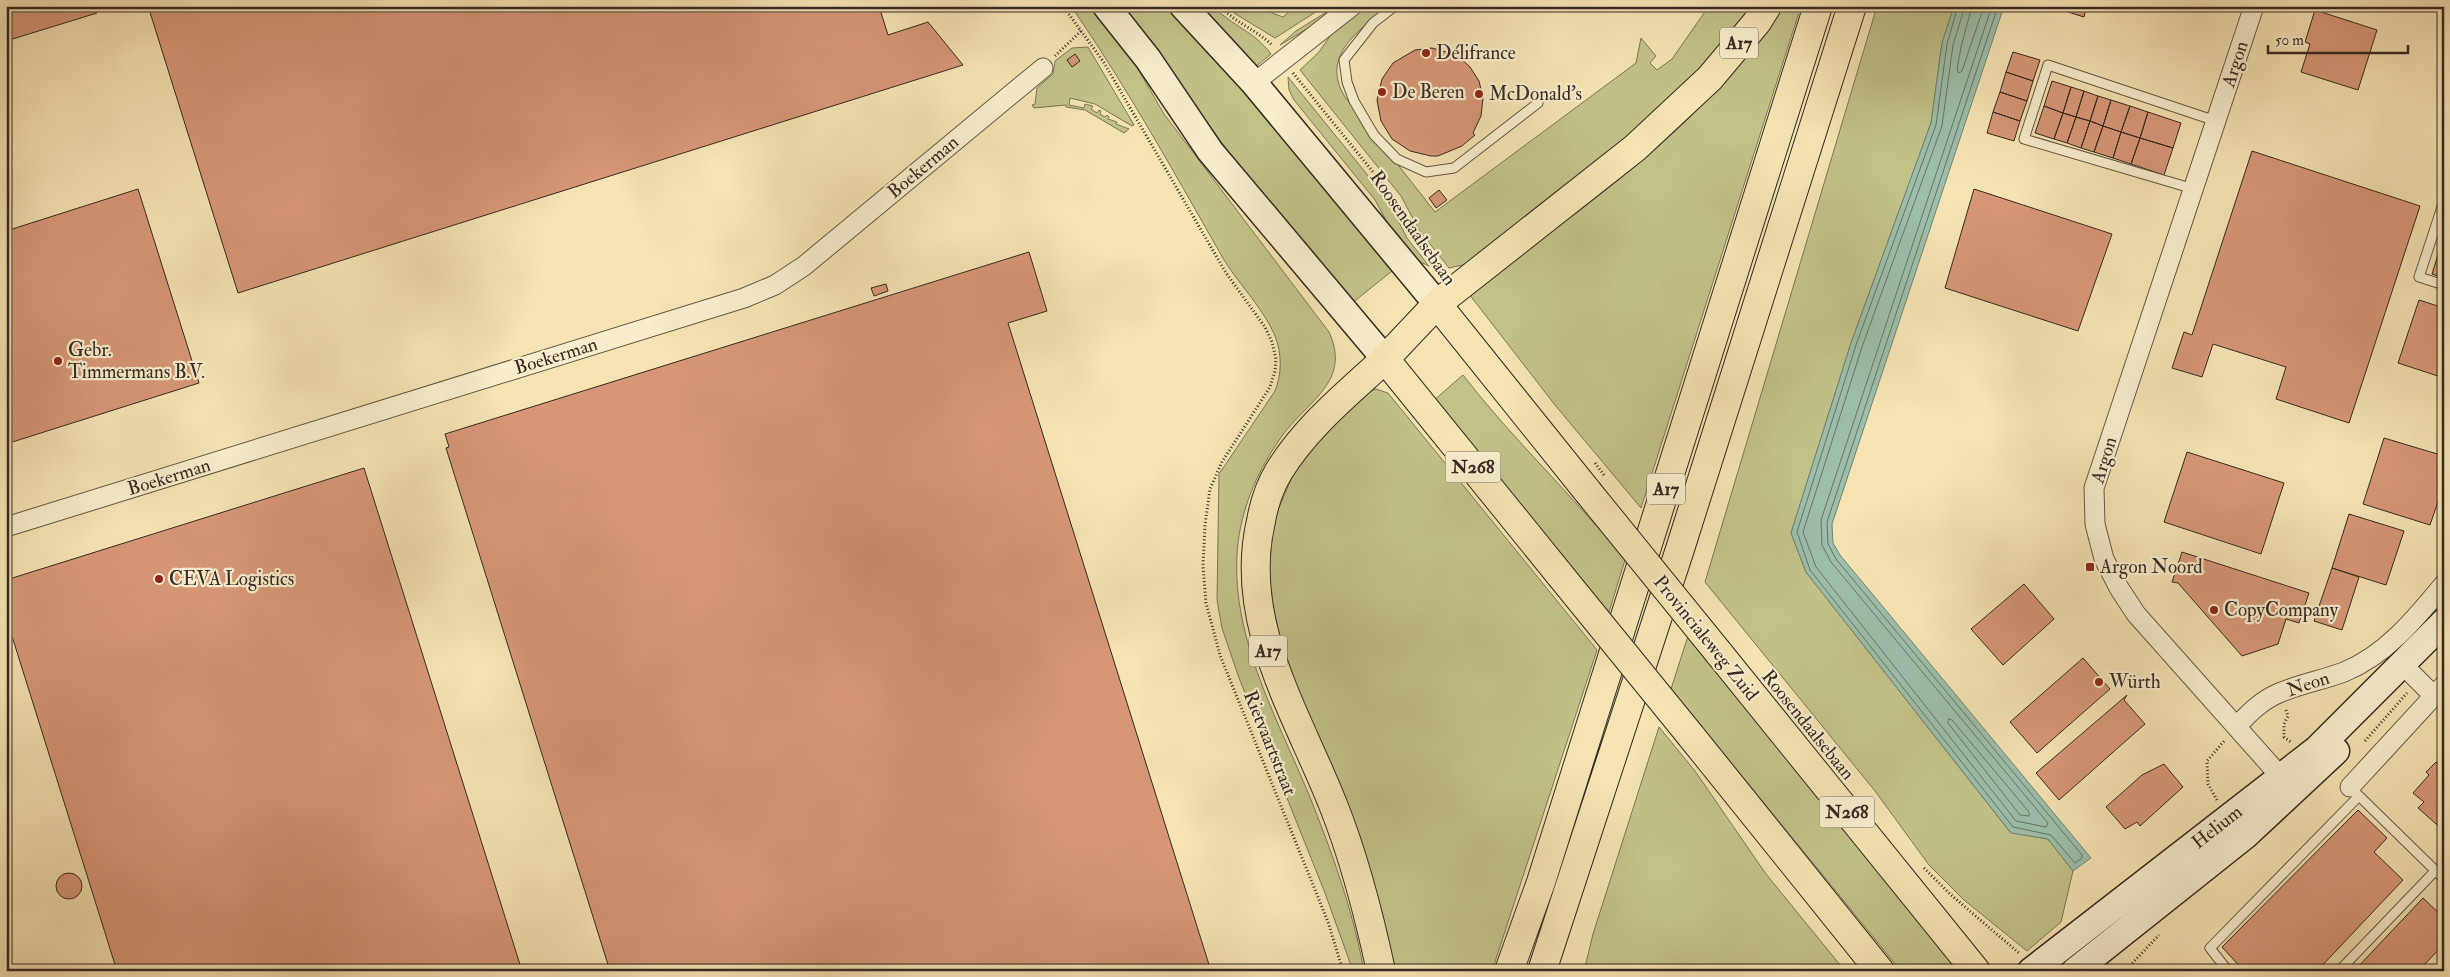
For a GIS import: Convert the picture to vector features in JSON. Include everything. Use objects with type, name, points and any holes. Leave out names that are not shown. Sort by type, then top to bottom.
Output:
[{"type":"main road","name":"A17","points":[[1446,296],[1635,148],[1710,78],[1757,22],[1766,6]]},
{"type":"main road","name":"A17","points":[[1509,971],[1547,863],[1818,6]]},
{"type":"main road","name":"A17","points":[[1542,971],[1564,908],[1852,6]]},
{"type":"main road","points":[[1385,359],[1446,296]]},
{"type":"main road","name":"Provincialeweg Zuid","points":[[1446,296],[1588,492],[1976,971]]},
{"type":"main road","name":"A17","points":[[1381,971],[1365,900],[1335,809],[1269,656],[1257,607],[1254,574],[1256,541],[1263,508],[1278,473],[1304,434],[1385,359]]},
{"type":"main road","name":"N268","points":[[1385,359],[1880,971]]},
{"type":"main road","points":[[1564,908],[1571,940],[1564,971]]},
{"type":"street","name":"N268","points":[[1106,6],[1148,59],[1210,152],[1344,313],[1385,359]]},
{"type":"street","name":"Roosendaalsebaan","points":[[1183,6],[1254,83],[1404,266],[1446,296]]},
{"type":"street","points":[[1254,83],[1352,6]]},
{"type":"street","name":"Argon","points":[[2237,726],[2136,614],[2104,559],[2095,524],[2094,488],[2254,6]]},
{"type":"street","name":"Boekerman","points":[[6,527],[725,304],[775,285],[804,266],[1043,68]]},
{"type":"street","name":"Neon","points":[[2237,726],[2255,708],[2278,693],[2346,671],[2384,648],[2414,620],[2444,584]]},
{"type":"street","name":"Helium","points":[[2075,971],[2246,835],[2317,749],[2444,622]]},
{"type":"street","points":[[2354,792],[2439,690],[2399,669]]},
{"type":"street","points":[[2237,726],[2288,784]]},
{"type":"street","name":"Helium","points":[[2033,970],[2231,817],[2288,784]]},
{"type":"lane","points":[[1395,6],[1373,23],[1344,60],[1347,82],[1354,101],[1374,135],[1397,159],[1426,172],[1454,168],[1538,103]]},
{"type":"lane","points":[[2194,189],[2024,139],[2048,65],[2216,121]]},
{"type":"lane","points":[[2444,208],[2442,207],[2419,277],[2444,285]]},
{"type":"lane","points":[[2228,971],[2210,948],[2354,792],[2444,879]]},
{"type":"lane","points":[[2339,971],[2435,871]]},
{"type":"path","name":"Rietvaartstraat","points":[[1063,6],[1103,62],[1226,273],[1266,327],[1272,342],[1276,365],[1270,387],[1222,462],[1210,489],[1205,525],[1203,566],[1206,603],[1211,629],[1328,922],[1343,971]]},
{"type":"path","name":"Roosendaalsebaan","points":[[1220,6],[1236,20],[1260,34],[1386,188],[1414,234],[1446,296]]},
{"type":"path","points":[[1043,68],[1082,31]]},
{"type":"path","points":[[1589,456],[1595,463]]},
{"type":"path","points":[[2231,817],[2216,799],[2208,784],[2207,761],[2237,726]]},
{"type":"path","points":[[1922,864],[1950,894],[2011,944],[2033,970]]},
{"type":"green space","points":[[1071,6],[1097,6],[1116,31],[1164,114],[1329,332],[1335,349],[1335,364],[1331,378],[1324,390],[1282,436],[1266,461],[1253,487],[1240,528],[1237,576],[1240,609],[1247,641],[1269,704],[1309,795],[1334,860],[1354,926],[1364,971],[1353,971],[1325,893],[1239,678],[1222,628],[1217,600],[1219,474],[1275,391],[1280,371],[1280,356],[1275,336],[1265,317],[1224,260],[1131,99]]},
{"type":"green space","points":[[1121,6],[1172,6],[1327,189],[1392,271],[1351,304],[1245,174]]},
{"type":"green space","points":[[1198,6],[1213,6],[1257,39],[1271,54],[1254,68]]},
{"type":"green space","points":[[1227,6],[1254,6],[1283,17],[1296,6],[1325,6],[1275,38],[1234,13]]},
{"type":"green space","points":[[1336,6],[1345,6],[1280,45],[1296,31]]},
{"type":"green space","points":[[1362,6],[1389,6],[1347,44],[1340,56],[1337,68],[1338,82],[1345,97],[1435,212],[1636,63],[1641,38],[1656,56],[1650,63],[1657,70],[1672,59],[1709,6],[1753,6],[1722,47],[1649,122],[1467,264],[1449,268],[1419,230],[1401,196],[1300,70],[1319,52],[1335,29]]},
{"type":"green space","points":[[1781,6],[1801,6],[1641,508],[1555,405],[1469,294],[1592,201],[1681,126],[1728,77]]},
{"type":"green space","points":[[1877,6],[1954,6],[1942,43],[1931,123],[1851,343],[1791,533],[1806,572],[2010,832],[2048,839],[2073,871],[2061,922],[2027,951],[1964,900],[1929,865],[1875,791],[1705,582]]},
{"type":"green space","points":[[1088,47],[1134,125],[1132,126],[1095,104],[1070,98],[1069,105],[1084,108],[1085,104],[1093,106],[1091,109],[1097,113],[1099,110],[1101,111],[1100,114],[1105,117],[1107,115],[1108,119],[1129,129],[1124,133],[1085,110],[1066,107],[1066,105],[1034,108],[1032,105],[1035,104],[1037,88],[1053,74],[1055,61],[1072,48]]},
{"type":"green space","points":[[1288,77],[1387,199],[1407,238],[1429,266],[1410,257],[1400,246],[1375,200],[1294,100],[1289,90]]},
{"type":"green space","points":[[1463,375],[1502,422],[1625,560],[1609,612],[1433,401]]},
{"type":"green space","points":[[1376,389],[1388,393],[1597,650],[1492,971],[1391,971],[1292,691],[1264,589],[1275,517],[1292,477],[1310,449],[1363,394]]},
{"type":"green space","points":[[1688,636],[1959,971],[1901,971],[1671,689]]},
{"type":"green space","points":[[1659,727],[1695,771],[1766,874],[1845,971],[1584,971],[1593,934]]},
{"type":"water","points":[[1954,6],[2004,6],[1832,524],[1833,543],[1840,555],[2091,858],[2073,871],[2048,839],[2011,833],[1806,572],[1791,533],[1851,343],[1931,123],[1942,43]]},
{"type":"building","points":[[6,6],[95,6],[97,13],[6,41]]},
{"type":"building","points":[[148,6],[879,6],[888,35],[928,22],[963,65],[238,293]]},
{"type":"building","points":[[2049,6],[2087,6],[2084,17]]},
{"type":"building","points":[[2315,10],[2377,30],[2358,90],[2301,72],[2310,44],[2305,42]]},
{"type":"building","points":[[1432,48],[1457,55],[1470,67],[1479,81],[1483,98],[1481,116],[1473,133],[1475,135],[1462,146],[1438,156],[1410,151],[1392,139],[1381,121],[1377,100],[1382,79],[1393,63],[1415,50]]},
{"type":"building","points":[[2013,52],[2040,60],[2033,81],[2006,72]]},
{"type":"building","points":[[1075,54],[1080,61],[1072,67],[1067,60]]},
{"type":"building","points":[[2006,72],[2033,81],[2027,101],[2000,92]]},
{"type":"building","points":[[2052,81],[2071,87],[2063,113],[2044,106]]},
{"type":"building","points":[[2071,87],[2084,91],[2076,117],[2063,113]]},
{"type":"building","points":[[2084,91],[2098,96],[2090,121],[2076,117]]},
{"type":"building","points":[[2000,92],[2027,101],[2020,121],[1993,112]]},
{"type":"building","points":[[2098,96],[2111,100],[2103,126],[2090,121]]},
{"type":"building","points":[[2111,100],[2130,106],[2121,132],[2103,126]]},
{"type":"building","points":[[2044,106],[2063,113],[2054,139],[2035,133]]},
{"type":"building","points":[[2130,106],[2148,112],[2140,138],[2121,132]]},
{"type":"building","points":[[1993,112],[2020,121],[2014,141],[1987,133]]},
{"type":"building","points":[[2148,112],[2181,123],[2173,148],[2140,138]]},
{"type":"building","points":[[2063,113],[2076,117],[2067,143],[2054,139]]},
{"type":"building","points":[[2076,117],[2090,121],[2081,148],[2067,143]]},
{"type":"building","points":[[2090,121],[2103,126],[2094,152],[2081,148]]},
{"type":"building","points":[[2103,126],[2121,132],[2113,158],[2094,152]]},
{"type":"building","points":[[2121,132],[2140,138],[2131,164],[2113,158]]},
{"type":"building","points":[[2140,138],[2173,148],[2164,175],[2131,164]]},
{"type":"building","points":[[2252,151],[2420,206],[2349,423],[2276,399],[2286,367],[2213,344],[2202,377],[2172,368],[2184,332],[2192,335]]},
{"type":"building","points":[[138,189],[199,383],[6,444],[6,231]]},
{"type":"building","points":[[1974,189],[2112,234],[2078,331],[1945,288]]},
{"type":"building","points":[[1439,190],[1447,200],[1436,208],[1429,198]]},
{"type":"building","points":[[2444,235],[2444,278],[2432,274]]},
{"type":"building","points":[[1029,252],[1047,311],[1008,323],[1211,971],[610,971],[446,448],[449,447],[445,434]]},
{"type":"building","points":[[886,284],[888,291],[874,296],[871,288]]},
{"type":"building","points":[[2419,300],[2444,308],[2444,378],[2398,363]]},
{"type":"building","points":[[2384,438],[2444,456],[2444,484],[2430,525],[2363,504]]},
{"type":"building","points":[[2187,452],[2284,483],[2261,554],[2164,522]]},
{"type":"building","points":[[364,468],[522,971],[117,971],[6,617],[6,580]]},
{"type":"building","points":[[2349,514],[2404,531],[2386,585],[2332,568]]},
{"type":"building","points":[[2182,552],[2309,593],[2299,623],[2286,619],[2278,644],[2242,656],[2178,583],[2172,582]]},
{"type":"building","points":[[2332,568],[2359,577],[2342,630],[2314,621]]},
{"type":"building","points":[[2024,584],[2054,619],[2003,665],[1971,629]]},
{"type":"building","points":[[2083,658],[2110,689],[2037,753],[2010,722]]},
{"type":"building","points":[[2127,695],[2124,700],[2145,724],[2059,800],[2036,773]]},
{"type":"building","points":[[2436,762],[2444,770],[2444,831],[2418,808],[2424,802],[2413,793],[2429,775],[2426,772]]},
{"type":"building","points":[[2164,764],[2183,787],[2140,826],[2137,822],[2125,829],[2106,807],[2142,775]]},
{"type":"building","points":[[2358,810],[2387,838],[2374,852],[2403,880],[2317,971],[2244,971],[2222,947]]},
{"type":"building","points":[[69,873],[78,877],[82,886],[78,895],[69,899],[60,895],[56,886],[60,877]]},
{"type":"building","points":[[2423,898],[2444,918],[2444,944],[2424,965],[2430,971],[2354,971]]},
{"type":"place","name":"Délifrance","points":[[1426,53]]},
{"type":"place","name":"De Beren","points":[[1382,92]]},
{"type":"place","name":"McDonald's","points":[[1479,94]]},
{"type":"place","name":"Gebr. Timmermans B.V.","points":[[58,361]]},
{"type":"place","name":"Argon Noord","points":[[2090,567]]},
{"type":"place","name":"CEVA Logistics","points":[[159,579]]},
{"type":"place","name":"CopyCompany","points":[[2214,610]]},
{"type":"place","name":"Würth","points":[[2099,682]]}]
